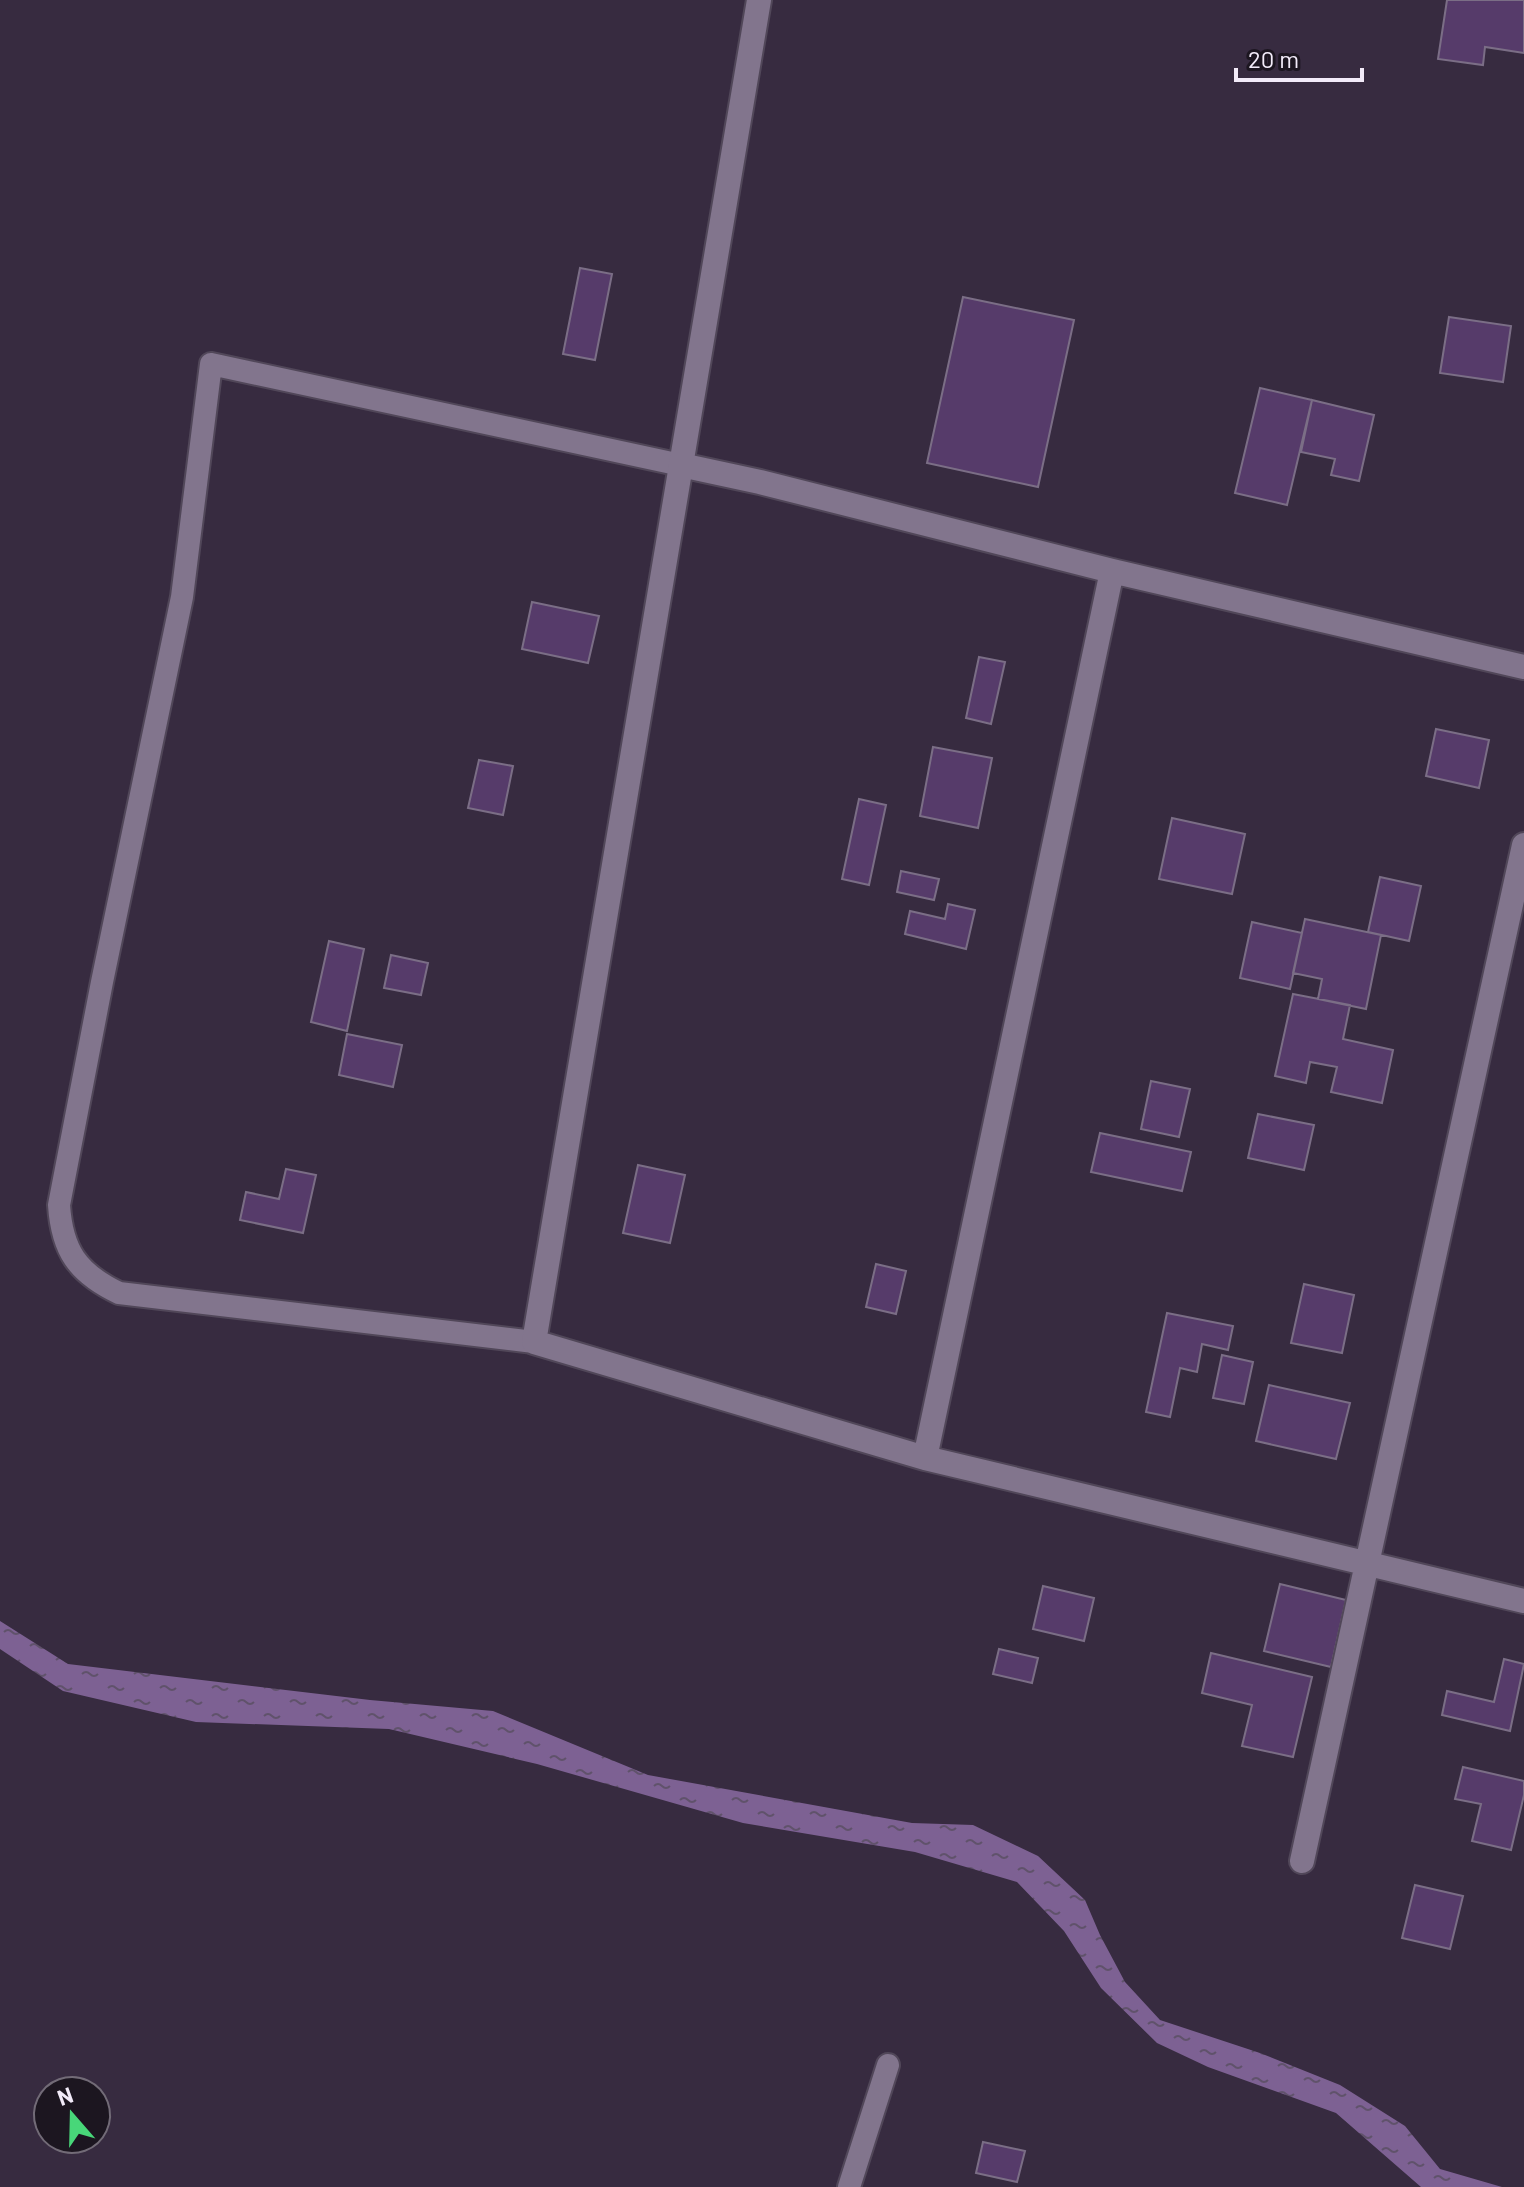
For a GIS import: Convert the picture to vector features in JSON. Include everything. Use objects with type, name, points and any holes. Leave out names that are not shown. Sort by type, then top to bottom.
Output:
[{"type":"street","points":[[759,0],[534,1342],[925,1458],[1524,1601]]},
{"type":"street","points":[[681,465],[1112,571],[1524,667]]},
{"type":"street","points":[[925,1458],[1112,571]]},
{"type":"street","points":[[1302,1861],[1524,845]]},
{"type":"lane","points":[[534,1342],[119,1293],[94,1279],[73,1259],[65,1241],[59,1205],[182,597],[211,364],[681,465]]},
{"type":"lane","points":[[849,2187],[888,2065]]},
{"type":"water","points":[[0,1621],[68,1664],[370,1700],[493,1711],[648,1775],[912,1823],[973,1825],[1038,1856],[1085,1900],[1125,1982],[1160,2020],[1260,2053],[1340,2085],[1405,2126],[1440,2169],[1502,2187],[1421,2187],[1336,2113],[1208,2067],[1157,2043],[1101,1988],[1064,1931],[1017,1882],[915,1852],[743,1823],[537,1764],[389,1729],[196,1722],[63,1691],[0,1649]]},
{"type":"building","points":[[1447,0],[1524,0],[1524,53],[1485,47],[1483,65],[1438,59]]},
{"type":"building","points":[[580,268],[612,274],[595,360],[563,354]]},
{"type":"building","points":[[963,297],[1074,320],[1038,487],[927,463]]},
{"type":"building","points":[[1449,317],[1511,326],[1503,382],[1440,373]]},
{"type":"building","points":[[1260,388],[1312,400],[1287,505],[1235,493]]},
{"type":"building","points":[[1312,400],[1374,415],[1359,481],[1331,475],[1335,459],[1301,452]]},
{"type":"building","points":[[532,602],[599,616],[588,663],[522,649]]},
{"type":"building","points":[[979,657],[1005,662],[991,724],[966,718]]},
{"type":"building","points":[[1436,729],[1489,740],[1479,788],[1426,776]]},
{"type":"building","points":[[933,747],[992,758],[978,828],[920,816]]},
{"type":"building","points":[[479,760],[513,766],[503,815],[468,808]]},
{"type":"building","points":[[859,799],[886,805],[869,885],[842,879]]},
{"type":"building","points":[[1172,818],[1245,834],[1232,894],[1159,879]]},
{"type":"building","points":[[901,871],[939,879],[934,900],[897,892]]},
{"type":"building","points":[[1380,877],[1421,886],[1409,941],[1368,932]]},
{"type":"building","points":[[948,904],[975,910],[966,949],[905,934],[910,911],[945,919]]},
{"type":"building","points":[[1305,919],[1381,935],[1366,1009],[1318,999],[1322,979],[1293,973]]},
{"type":"building","points":[[1252,922],[1302,933],[1290,989],[1240,978]]},
{"type":"building","points":[[329,941],[364,949],[347,1031],[311,1022]]},
{"type":"building","points":[[391,955],[428,963],[421,995],[384,988]]},
{"type":"building","points":[[1293,994],[1350,1005],[1343,1039],[1393,1050],[1382,1103],[1331,1092],[1337,1067],[1310,1062],[1306,1083],[1275,1076]]},
{"type":"building","points":[[347,1034],[402,1045],[393,1087],[339,1075]]},
{"type":"building","points":[[1151,1081],[1190,1089],[1179,1137],[1141,1129]]},
{"type":"building","points":[[1258,1114],[1314,1125],[1304,1170],[1248,1158]]},
{"type":"building","points":[[1100,1133],[1191,1152],[1182,1191],[1091,1172]]},
{"type":"building","points":[[638,1165],[685,1175],[670,1243],[623,1233]]},
{"type":"building","points":[[286,1169],[316,1175],[303,1233],[240,1220],[246,1192],[279,1199]]},
{"type":"building","points":[[876,1264],[906,1271],[896,1314],[866,1307]]},
{"type":"building","points":[[1304,1284],[1354,1295],[1342,1353],[1291,1343]]},
{"type":"building","points":[[1167,1313],[1233,1326],[1228,1350],[1202,1344],[1197,1372],[1180,1368],[1170,1417],[1146,1412]]},
{"type":"building","points":[[1222,1355],[1253,1362],[1244,1404],[1213,1398]]},
{"type":"building","points":[[1269,1385],[1350,1403],[1336,1459],[1256,1441]]},
{"type":"building","points":[[1280,1584],[1346,1600],[1331,1667],[1264,1651]]},
{"type":"building","points":[[1043,1586],[1094,1598],[1084,1641],[1033,1629]]},
{"type":"building","points":[[999,1649],[1038,1658],[1032,1683],[993,1674]]},
{"type":"building","points":[[1211,1653],[1312,1677],[1293,1757],[1242,1746],[1252,1705],[1202,1693]]},
{"type":"building","points":[[1504,1659],[1524,1664],[1510,1731],[1442,1715],[1447,1691],[1494,1702]]},
{"type":"building","points":[[1463,1767],[1524,1781],[1524,1795],[1511,1850],[1472,1841],[1481,1804],[1455,1799]]},
{"type":"building","points":[[1415,1885],[1463,1896],[1450,1949],[1402,1938]]},
{"type":"building","points":[[983,2142],[1025,2151],[1017,2182],[976,2173]]}]
